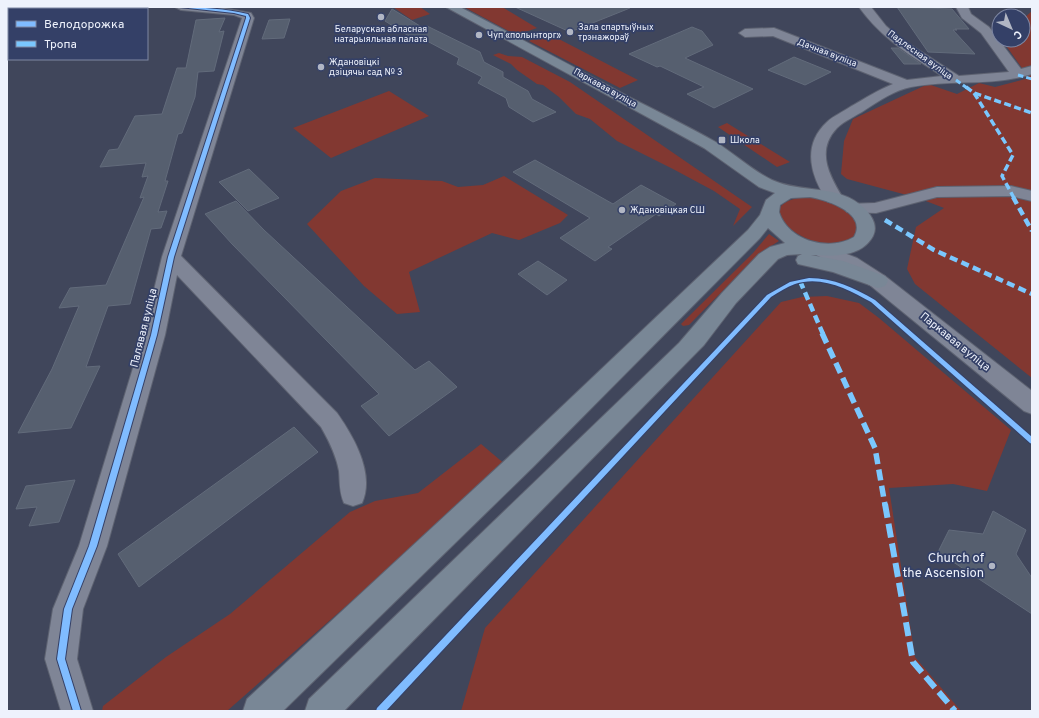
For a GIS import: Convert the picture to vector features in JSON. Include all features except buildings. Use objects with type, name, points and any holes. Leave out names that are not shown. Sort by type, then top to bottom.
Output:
[{"type":"main road","name":"Паркавая вуліца","points":[[452,7],[709,145],[765,183],[791,193]]},
{"type":"main road","name":"Паркавая вуліца","points":[[753,176],[771,208]]},
{"type":"main road","points":[[259,711],[524,459],[754,234],[780,197],[791,193],[825,191],[853,208],[862,217],[866,224],[865,236],[859,243],[846,248],[816,249],[798,247],[777,251],[734,291],[686,349]]},
{"type":"main road","points":[[771,208],[772,219],[777,227],[785,234],[816,249]]},
{"type":"main road","points":[[321,711],[686,349],[767,272],[790,261],[800,259],[814,260],[878,281]]},
{"type":"street","name":"Палявая вуліца","points":[[77,711],[61,659],[68,609],[93,546],[154,335],[171,257],[248,18],[247,15],[241,13],[181,7]]},
{"type":"street","name":"Падлесная вуліца","points":[[865,7],[882,28],[896,41],[956,80]]},
{"type":"street","points":[[962,7],[966,16],[985,30],[1018,75]]},
{"type":"street","name":"Дачная вуліца","points":[[745,33],[774,32],[906,84]]},
{"type":"street","points":[[956,80],[1018,75],[1032,70]]},
{"type":"street","name":"Падлесная вуліца","points":[[825,191],[817,152],[825,131],[833,124],[890,90],[906,84],[931,80],[956,80]]},
{"type":"street","points":[[853,208],[876,208],[937,192],[1012,191],[1032,196]]},
{"type":"street","points":[[866,224],[876,208]]},
{"type":"street","name":"Паркавая вуліца","points":[[859,243],[860,252],[878,281]]},
{"type":"street","name":"Паркавая вуліца","points":[[816,249],[860,268],[1032,404]]},
{"type":"street","points":[[171,257],[329,420],[342,439],[354,472],[354,494]]},
{"type":"shaded area","points":[[393,7],[420,7],[430,14],[412,20]]},
{"type":"shaded area","points":[[464,7],[502,7],[537,28],[516,35]]},
{"type":"shaded area","points":[[1032,11],[1032,378],[915,284],[907,269],[916,227],[944,208],[918,198],[847,179],[841,174],[844,141],[853,119],[928,84],[957,94],[979,83],[995,87],[1029,78],[1008,48],[1031,48]]},
{"type":"shaded area","points":[[541,35],[553,36],[638,80],[620,88],[529,41]]},
{"type":"shaded area","points":[[499,53],[508,56],[522,57],[570,82],[752,207],[733,226],[740,209],[714,191],[617,141],[590,119],[576,114],[559,97],[543,85],[537,84],[511,64],[493,55]]},
{"type":"shaded area","points":[[389,91],[429,116],[331,158],[293,128]]},
{"type":"shaded area","points":[[727,123],[790,162],[777,167],[718,127]]},
{"type":"shaded area","points":[[504,176],[568,215],[560,223],[519,240],[492,233],[409,272],[420,312],[397,314],[364,286],[307,224],[341,191],[375,178],[442,181],[458,187],[483,185]]},
{"type":"shaded area","points":[[804,197],[818,197],[843,207],[854,217],[857,222],[858,228],[856,234],[845,243],[829,244],[811,240],[795,232],[783,222],[779,212],[785,203]]},
{"type":"shaded area","points":[[769,234],[779,241],[760,253],[689,325],[683,326],[681,324],[753,253]]},
{"type":"shaded area","points":[[827,296],[859,303],[879,318],[1011,430],[987,491],[953,484],[889,488],[915,657],[961,711],[461,711],[485,628],[781,302],[802,297]]},
{"type":"shaded area","points":[[481,444],[506,465],[227,711],[102,711],[103,706],[166,657],[230,614],[350,512],[375,501],[418,493]]},
{"type":"marked path","points":[[1018,75],[1032,79]]},
{"type":"marked path","points":[[956,80],[974,93],[1032,113]]},
{"type":"marked path","points":[[974,93],[1013,155],[1002,176],[1032,231]]},
{"type":"marked path","points":[[885,220],[934,250],[1032,294]]},
{"type":"marked path","points":[[800,281],[836,366],[875,448],[913,662],[955,711]]},
{"type":"cycle path","points":[[77,711],[61,659],[68,609],[93,546],[154,335],[171,257],[248,18],[247,15],[234,12],[181,7]]},
{"type":"cycle path","points":[[380,711],[769,296],[792,283],[809,280],[829,282],[838,284],[873,301],[1032,441]]},
{"type":"place","name":"Беларуская абласная натарыяльная палата","points":[[381,17]]},
{"type":"place","name":"Зала спартыўных трэнажораў","points":[[570,32]]},
{"type":"place","name":"Чуп «полынторг»","points":[[479,35]]},
{"type":"place","name":"Ждановіцкі дзіцячы сад № 3","points":[[321,67]]},
{"type":"place","name":"Школа","points":[[722,140]]},
{"type":"place","name":"Ждановіцкая СШ","points":[[622,210]]},
{"type":"place","name":"Church of the Ascension","points":[[992,566]]}]
